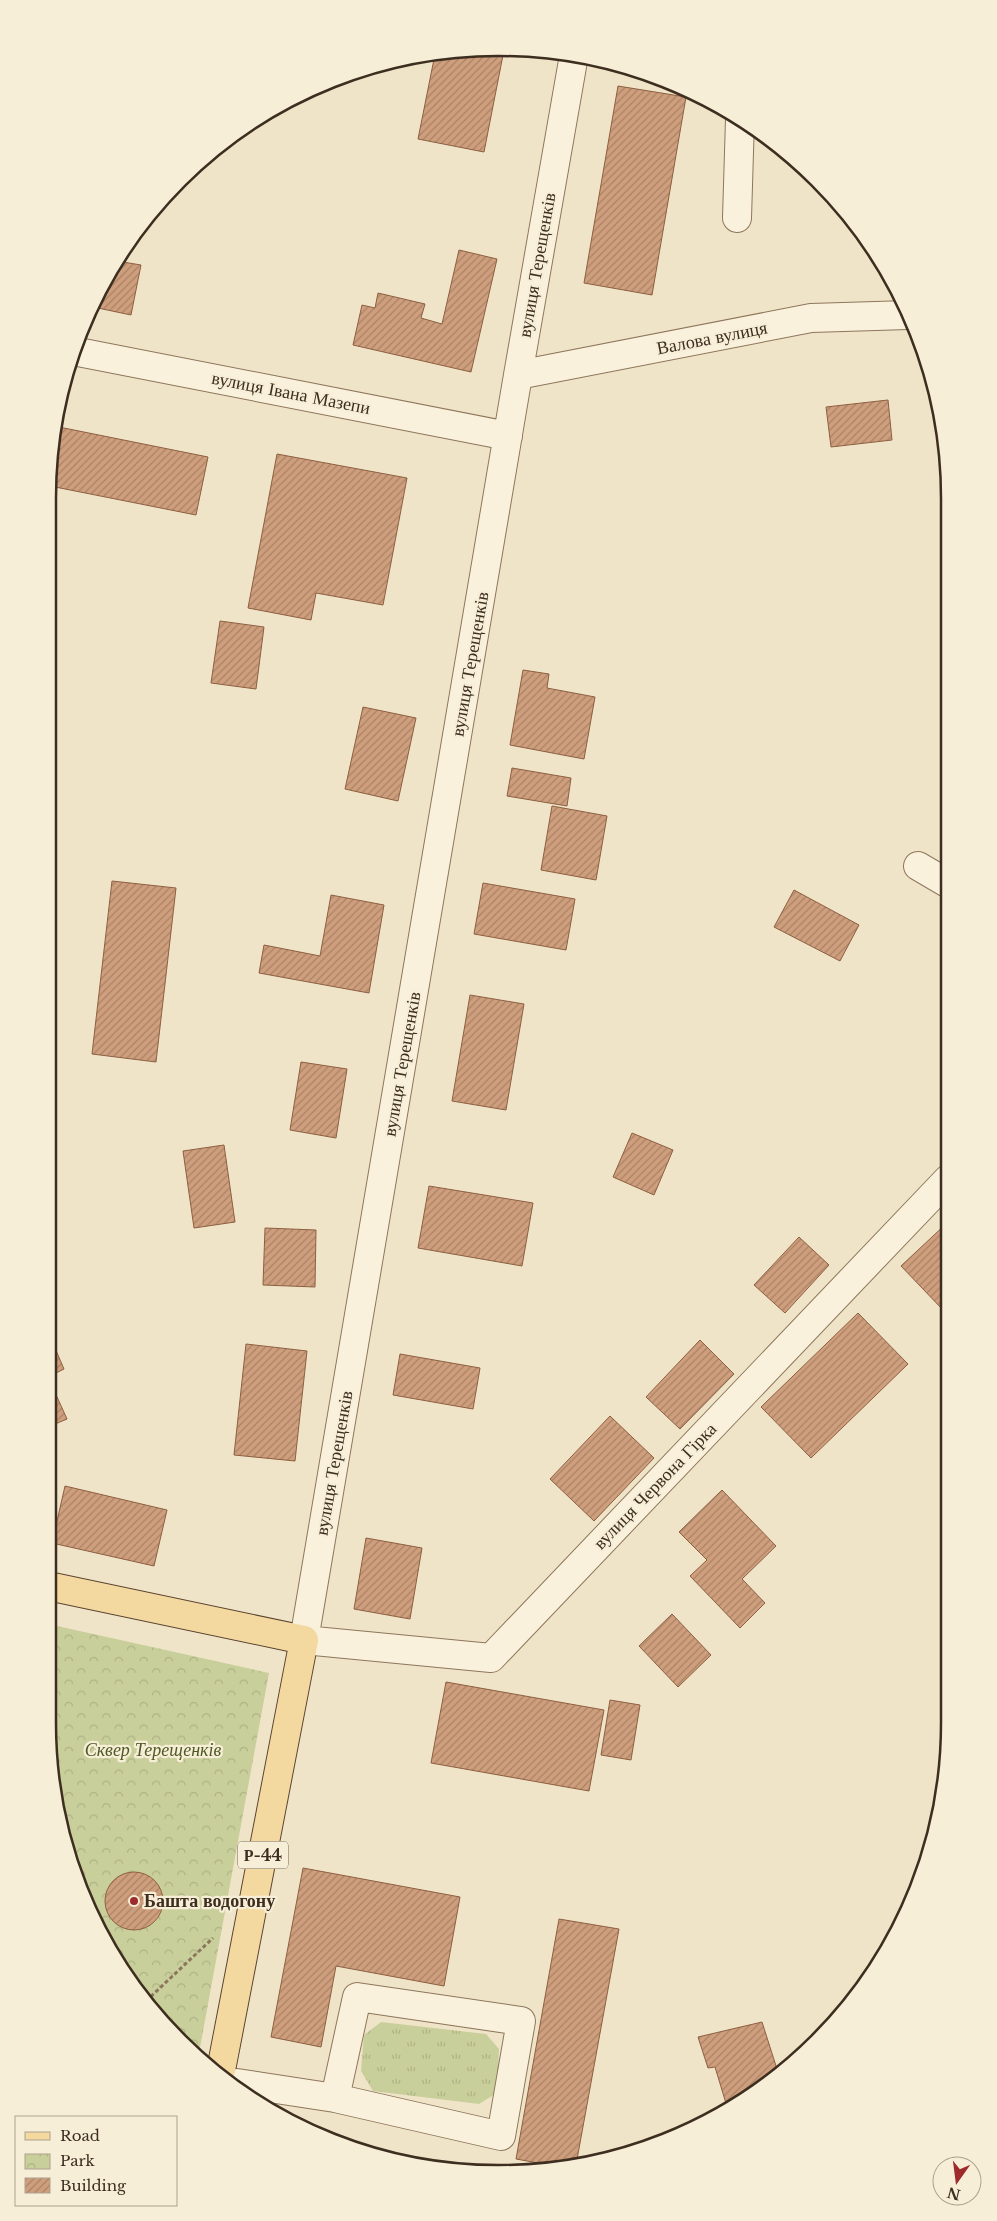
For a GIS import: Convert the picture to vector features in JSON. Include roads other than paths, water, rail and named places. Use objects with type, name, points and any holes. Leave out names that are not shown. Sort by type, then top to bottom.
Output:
[{"type":"main road","points":[[56,1588],[304,1640]]},
{"type":"main road","name":"вулиця Терещенків","points":[[222,2067],[304,1640]]},
{"type":"street","name":"вулиця Терещенків","points":[[304,1640],[573,63]]},
{"type":"street","points":[[737,218],[740,128]]},
{"type":"street","name":"Валова вулиця","points":[[518,375],[811,318],[901,315]]},
{"type":"street","name":"вулиця Івана Мазепи","points":[[82,352],[508,436]]},
{"type":"street","points":[[918,866],[941,879]]},
{"type":"street","name":"вулиця Червона Гірка","points":[[304,1640],[491,1658],[941,1186]]},
{"type":"street","points":[[245,2084],[334,2098],[501,2136],[522,2021],[357,1997],[334,2098]]},
{"type":"place","name":"Башта водогону","points":[[134,1901]]},
{"type":"park label","name":"Сквер Терещенків","points":[[153,1750]]}]
